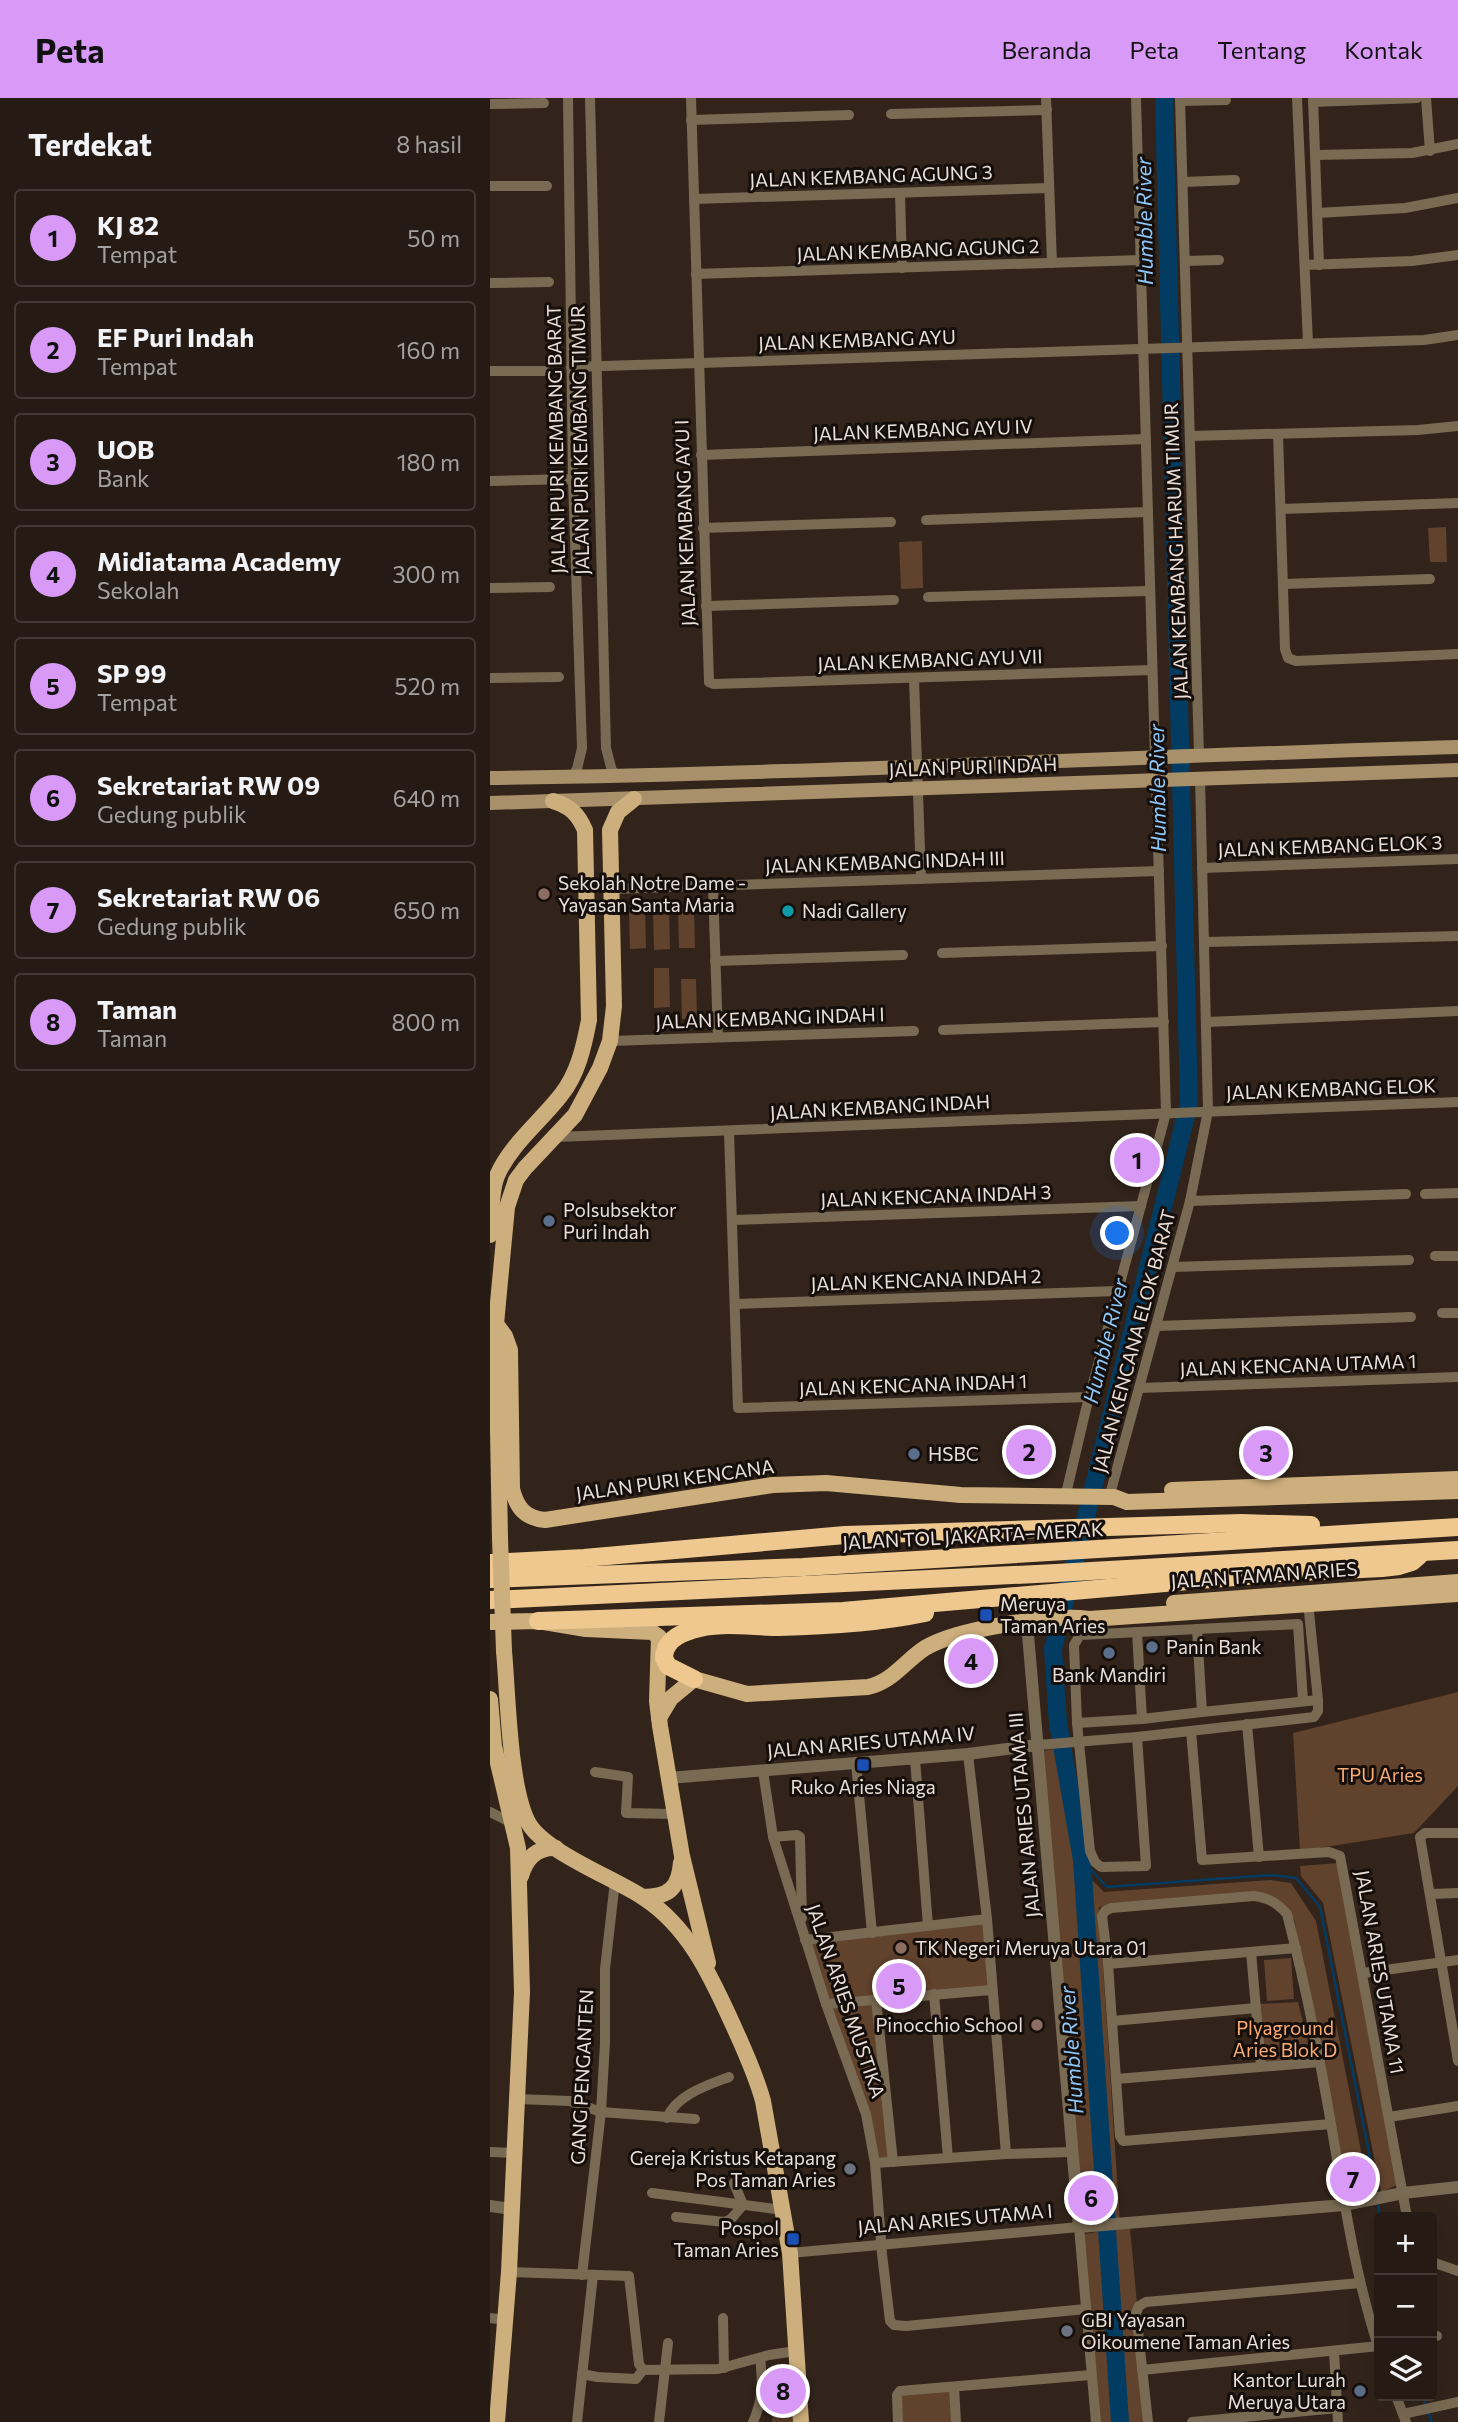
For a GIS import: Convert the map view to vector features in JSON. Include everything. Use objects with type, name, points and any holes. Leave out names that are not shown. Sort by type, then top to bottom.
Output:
[{"type":"highway","points":[[490,1563],[584,1558],[845,1535],[1119,1526],[1285,1524],[1322,1526],[1349,1533]]},
{"type":"highway","name":"JALAN TOL JAKARTA–MERAK","points":[[490,1579],[803,1567],[1458,1527]]},
{"type":"highway","points":[[490,1600],[1056,1573],[1116,1578],[1381,1568],[1412,1562],[1425,1552],[1458,1550]]},
{"type":"highway","points":[[538,1621],[843,1611],[1039,1594],[1116,1578]]},
{"type":"highway","points":[[694,1679],[668,1666],[664,1658],[666,1649],[675,1637],[694,1629],[854,1624],[921,1614],[989,1598]]},
{"type":"main road","name":"JALAN PURI INDAH","points":[[490,778],[619,776],[1458,747]]},
{"type":"main road","name":"JALAN PURI INDAH","points":[[490,803],[1458,770]]},
{"type":"main road","points":[[634,799],[618,811],[610,830],[614,1020],[618,1041],[575,1115],[525,1168],[510,1194],[504,1228],[496,1324],[500,1538],[512,1746],[520,1797],[526,1818],[533,1829],[556,1848],[643,1897],[674,1923],[712,1979],[758,2082],[790,2253],[800,2422]]},
{"type":"main road","points":[[490,1235],[492,1181],[509,1155],[568,1085],[584,1045],[589,1020],[585,830],[573,811],[553,801]]},
{"type":"main road","points":[[586,867],[598,857],[610,865]]},
{"type":"main road","points":[[589,1020],[592,1014],[601,1009],[607,1010],[614,1020]]},
{"type":"main road","points":[[490,1152],[509,1155]]},
{"type":"main road","name":"JALAN PURI KENCANA","points":[[496,1324],[505,1336],[510,1350],[512,1489],[516,1502],[523,1512],[533,1519],[545,1520],[773,1485],[826,1483],[961,1495],[1109,1498],[1127,1502],[1458,1491]]},
{"type":"main road","name":"JALAN PURI KENCANA","points":[[1109,1498],[1127,1492],[1458,1479]]},
{"type":"main road","name":"JALAN TAMAN ARIES","points":[[694,1679],[747,1694],[868,1687],[881,1684],[926,1648],[951,1637],[1032,1622],[1308,1599],[1458,1582]]},
{"type":"main road","name":"JALAN TAMAN ARIES","points":[[1308,1599],[1458,1594]]},
{"type":"main road","points":[[490,1622],[538,1621],[568,1627],[657,1635],[660,1640],[659,1718],[668,1779],[682,1856],[712,1979]]},
{"type":"main road","points":[[659,1718],[665,1704],[694,1679]]},
{"type":"main road","points":[[490,1699],[492,1751],[509,1806],[518,1848],[522,1992],[509,2272],[498,2319],[495,2419]]},
{"type":"main road","points":[[519,1889],[523,1868],[532,1856],[543,1849],[556,1848]]},
{"type":"main road","points":[[643,1897],[659,1896],[672,1889],[680,1872],[682,1856]]},
{"type":"street","name":"JALAN PURI KEMBANG BARAT","points":[[568,98],[573,480],[582,748],[577,769],[572,777]]},
{"type":"street","name":"JALAN PURI KEMBANG TIMUR","points":[[590,98],[606,748],[612,771],[619,776]]},
{"type":"street","name":"JALAN KEMBANG AYU I","points":[[691,98],[709,682]]},
{"type":"street","points":[[1046,98],[1052,263]]},
{"type":"street","points":[[1136,98],[1141,260],[1148,348],[1146,439],[1152,670],[1159,756]]},
{"type":"street","points":[[1297,98],[1308,343]]},
{"type":"street","points":[[1319,265],[1313,100],[1417,98]]},
{"type":"street","points":[[1426,98],[1430,151]]},
{"type":"street","points":[[1180,100],[1226,100]]},
{"type":"street","name":"JALAN KEMBANG HARUM TIMUR","points":[[1180,100],[1185,261],[1184,347],[1191,436],[1197,755]]},
{"type":"street","points":[[490,104],[544,103]]},
{"type":"street","points":[[891,114],[1047,110]]},
{"type":"street","points":[[691,120],[849,115]]},
{"type":"street","points":[[1315,155],[1430,151],[1458,145]]},
{"type":"street","points":[[1183,182],[1235,180]]},
{"type":"street","points":[[490,187],[547,186]]},
{"type":"street","name":"JALAN KEMBANG AGUNG 3","points":[[694,199],[1049,188]]},
{"type":"street","points":[[900,193],[902,268]]},
{"type":"street","points":[[1317,213],[1405,208],[1458,198]]},
{"type":"street","points":[[1305,265],[1412,261],[1458,255]]},
{"type":"street","name":"JALAN KEMBANG AGUNG 2","points":[[696,274],[1141,260]]},
{"type":"street","points":[[1185,261],[1219,260]]},
{"type":"street","points":[[490,283],[549,282]]},
{"type":"street","name":"JALAN KEMBANG AYU","points":[[571,367],[1424,340],[1458,335]]},
{"type":"street","points":[[490,371],[546,370]]},
{"type":"street","points":[[1191,436],[1458,426]]},
{"type":"street","points":[[1278,434],[1286,654],[1291,660],[1458,654]]},
{"type":"street","name":"JALAN KEMBANG AYU IV","points":[[701,455],[1146,439]]},
{"type":"street","points":[[490,481],[573,480]]},
{"type":"street","points":[[1281,509],[1458,503]]},
{"type":"street","points":[[926,520],[1148,512]]},
{"type":"street","points":[[703,528],[891,522]]},
{"type":"street","points":[[1283,584],[1430,579]]},
{"type":"street","points":[[490,588],[550,587]]},
{"type":"street","points":[[928,597],[1150,591]]},
{"type":"street","points":[[706,606],[894,600]]},
{"type":"street","name":"JALAN KEMBANG AYU VII","points":[[709,682],[914,679],[1152,670]]},
{"type":"street","points":[[490,678],[559,677]]},
{"type":"street","points":[[914,679],[921,879]]},
{"type":"street","name":"JALAN KENCANA ELOK BARAT","points":[[1109,1498],[1191,1202],[1206,1111],[1207,1021],[1198,778]]},
{"type":"street","points":[[1070,1498],[1089,1397],[1168,1112],[1159,871],[1160,780]]},
{"type":"street","name":"JALAN KEMBANG ELOK 3","points":[[1202,868],[1458,859]]},
{"type":"street","name":"JALAN KEMBANG INDAH III","points":[[611,889],[1159,871]]},
{"type":"street","points":[[713,886],[718,1037]]},
{"type":"street","points":[[1205,942],[1458,936]]},
{"type":"street","points":[[942,953],[1162,946]]},
{"type":"street","points":[[715,961],[903,954]]},
{"type":"street","points":[[1207,1021],[1458,1012]]},
{"type":"street","points":[[943,1030],[1164,1022]]},
{"type":"street","name":"JALAN KEMBANG INDAH I","points":[[618,1041],[914,1031]]},
{"type":"street","name":"JALAN KEMBANG ELOK","points":[[1206,1111],[1458,1102]]},
{"type":"street","name":"JALAN KEMBANG INDAH","points":[[556,1137],[1206,1111]]},
{"type":"street","points":[[729,1132],[735,1304]]},
{"type":"street","points":[[1425,1194],[1458,1193]]},
{"type":"street","points":[[1191,1202],[1406,1194]]},
{"type":"street","name":"JALAN KENCANA INDAH 3","points":[[732,1220],[1141,1206]]},
{"type":"street","points":[[1435,1256],[1458,1256]]},
{"type":"street","points":[[1172,1268],[1409,1259]]},
{"type":"street","name":"JALAN KENCANA INDAH 2","points":[[735,1304],[1118,1291]]},
{"type":"street","name":"JALAN KENCANA INDAH 1","points":[[735,1304],[738,1408],[1089,1397]]},
{"type":"street","points":[[1442,1313],[1458,1312]]},
{"type":"street","points":[[1157,1326],[1411,1317]]},
{"type":"street","name":"JALAN KENCANA UTAMA 1","points":[[1139,1388],[1458,1377]]},
{"type":"street","points":[[1077,1723],[1142,1719],[1318,1700],[1308,1599]]},
{"type":"street","name":"JALAN ARIES UTAMA III","points":[[1032,1622],[1071,2152],[1086,2227],[1086,2309],[1096,2422]]},
{"type":"street","points":[[1137,1737],[1147,1862],[1143,1868],[1107,1868],[1095,1862],[1090,1851],[1075,1742],[1076,1639],[1080,1635],[1310,1623]]},
{"type":"street","points":[[1298,1624],[1303,1701]]},
{"type":"street","points":[[1197,1629],[1202,1712]]},
{"type":"street","points":[[1137,1632],[1142,1719]]},
{"type":"street","name":"JALAN ARIES UTAMA IV","points":[[668,1779],[968,1754],[1309,1718],[1317,1715],[1318,1700]]},
{"type":"street","points":[[1247,1724],[1259,1857]]},
{"type":"street","name":"JALAN ARIES UTAMA 11","points":[[1191,1731],[1202,1857],[1205,1861],[1329,1852],[1340,1856],[1406,2212]]},
{"type":"street","points":[[968,1754],[987,1919],[1006,2154]]},
{"type":"street","points":[[915,1759],[928,1926]]},
{"type":"street","points":[[856,1763],[872,1933]]},
{"type":"street","name":"JALAN ARIES MUSTIKA","points":[[763,1771],[774,1837],[803,1935],[863,2104],[875,2164],[888,2316],[894,2325],[906,2326],[1086,2309]]},
{"type":"street","points":[[594,1772],[628,1777],[626,1813],[674,1814]]},
{"type":"street","points":[[490,1812],[509,1806]]},
{"type":"street","points":[[490,1812],[514,1825]]},
{"type":"street","points":[[1458,1833],[1425,1833],[1420,1836],[1441,1961],[1454,2017],[1458,2061]]},
{"type":"street","points":[[774,1837],[800,1837],[803,1935],[872,1933],[987,1919]]},
{"type":"street","name":"GANG PENGANTEN","points":[[577,2422],[600,2112],[605,1969],[615,1881]]},
{"type":"street","points":[[1431,1894],[1458,1893]]},
{"type":"street","points":[[1331,2124],[1123,2141],[1120,2136],[1102,1916],[1105,1911],[1111,1908],[1241,1897],[1267,1898],[1278,1904],[1287,1914],[1320,2062],[1360,2283],[1376,2338]]},
{"type":"street","points":[[1108,1964],[1296,1948]]},
{"type":"street","points":[[1251,1952],[1261,2066]]},
{"type":"street","points":[[1363,1973],[1458,1960]]},
{"type":"street","points":[[826,2004],[991,1990]]},
{"type":"street","points":[[934,1994],[948,2158]]},
{"type":"street","points":[[876,1999],[893,2162]]},
{"type":"street","points":[[1112,2021],[1256,2008]]},
{"type":"street","points":[[1116,2080],[1320,2062]]},
{"type":"street","points":[[667,2118],[678,2102],[729,2077]]},
{"type":"street","points":[[517,2099],[570,2101],[600,2112],[695,2119]]},
{"type":"street","points":[[1388,2117],[1458,2106]]},
{"type":"street","points":[[490,2152],[514,2153]]},
{"type":"street","points":[[875,2164],[1071,2152]]},
{"type":"street","points":[[734,2183],[743,2205]]},
{"type":"street","name":"JALAN ARIES UTAMA I","points":[[790,2253],[1344,2205],[1404,2193],[1458,2187]]},
{"type":"street","points":[[652,2193],[783,2210]]},
{"type":"street","points":[[676,2217],[725,2222],[743,2205]]},
{"type":"street","points":[[490,2206],[512,2209]]},
{"type":"street","points":[[1437,2264],[1458,2271]]},
{"type":"street","points":[[509,2272],[629,2276],[639,2364],[643,2370]]},
{"type":"street","points":[[1147,2422],[1136,2313],[1139,2306],[1146,2302],[1360,2283]]},
{"type":"street","points":[[723,2318],[724,2368]]},
{"type":"street","points":[[659,2422],[668,2343]]},
{"type":"street","points":[[1142,2370],[1374,2348]]},
{"type":"street","points":[[643,2370],[724,2368],[796,2351]]},
{"type":"street","points":[[1334,2352],[1338,2422]]},
{"type":"street","points":[[753,2422],[760,2408],[764,2384],[760,2358]]},
{"type":"street","points":[[582,2374],[636,2379],[643,2370]]},
{"type":"street","points":[[898,2422],[898,2393],[1091,2375]]},
{"type":"street","points":[[954,2387],[956,2422]]},
{"type":"street","points":[[1407,2416],[1458,2402]]},
{"type":"street","points":[[1192,2422],[1337,2408]]},
{"type":"green space","points":[[1446,527],[1447,562],[1430,562],[1428,528]]},
{"type":"green space","points":[[922,541],[923,588],[901,589],[899,542]]},
{"type":"green space","points":[[694,908],[695,948],[679,948],[678,909]]},
{"type":"green space","points":[[629,909],[645,909],[646,948],[630,949]]},
{"type":"green space","points":[[653,910],[669,910],[670,949],[654,950]]},
{"type":"green space","points":[[654,968],[669,968],[670,1007],[654,1008]]},
{"type":"green space","points":[[681,979],[696,979],[697,1018],[682,1019]]},
{"type":"green space","name":"TPU Aries","points":[[1458,1692],[1458,1786],[1414,1833],[1300,1851],[1293,1733]]},
{"type":"green space","points":[[1059,1748],[1078,1863],[1104,2227],[1085,2227],[1042,1751]]},
{"type":"green space","points":[[1338,1863],[1397,2185],[1381,2192],[1323,1903],[1301,1876],[1300,1866]]},
{"type":"green space","points":[[1086,1874],[1104,1892],[1270,1880],[1291,1883],[1316,1921],[1370,2197],[1349,2201],[1294,1919],[1275,1900],[1249,1894],[1099,1907],[1120,2223],[1112,2225]]},
{"type":"green space","points":[[984,1924],[989,1986],[827,1999],[808,1944]]},
{"type":"green space","points":[[1291,1958],[1294,1999],[1267,2001],[1264,1960]]},
{"type":"green space","name":"Plyaground Aries Blok D","points":[[1298,2002],[1312,2059],[1265,2062],[1259,2004]]},
{"type":"green space","points":[[876,2004],[892,2160],[878,2161],[875,2136],[830,2007]]},
{"type":"green space","points":[[1130,2228],[1148,2422],[1097,2422],[1082,2234]]},
{"type":"green space","points":[[779,2375],[789,2375],[793,2422],[772,2422]]},
{"type":"green space","points":[[952,2387],[955,2422],[900,2422],[900,2393]]},
{"type":"waterway","name":"Humble River","points":[[1120,2422],[1082,1860],[1058,1723],[1053,1649],[1189,1103],[1164,98]]},
{"type":"waterway","points":[[1082,1860],[1107,1887],[1271,1875],[1296,1878],[1320,1907],[1377,2193]]},
{"type":"waterway","points":[[1378,2203],[1379,2212]]},
{"type":"waterway","points":[[1424,2401],[1426,2406]]},
{"type":"waterway","points":[[1428,2412],[1432,2422]]},
{"type":"place","name":"Sekolah Notre Dame - Yayasan Santa Maria","points":[[544,894]]},
{"type":"place","name":"Nadi Gallery","points":[[788,911]]},
{"type":"place","name":"KJ 82","points":[[1137,1160]]},
{"type":"place","name":"Polsubsektor Puri Indah","points":[[549,1221]]},
{"type":"place","name":"EF Puri Indah","points":[[1029,1452]]},
{"type":"place","name":"UOB","points":[[1266,1453]]},
{"type":"place","name":"HSBC","points":[[914,1454]]},
{"type":"place","name":"Meruya Taman Aries","points":[[986,1615]]},
{"type":"place","name":"Panin Bank","points":[[1152,1647]]},
{"type":"place","name":"Bank Mandiri","points":[[1109,1653]]},
{"type":"place","name":"Midiatama Academy","points":[[971,1661]]},
{"type":"place","name":"Ruko Aries Niaga","points":[[863,1765]]},
{"type":"place","name":"TK Negeri Meruya Utara 01","points":[[901,1948]]},
{"type":"place","name":"SP 99","points":[[899,1986]]},
{"type":"place","name":"Pinocchio School","points":[[1037,2025]]},
{"type":"place","name":"Gereja Kristus Ketapang Pos Taman Aries","points":[[850,2169]]},
{"type":"place","name":"Sekretariat RW 06","points":[[1353,2179]]},
{"type":"place","name":"Sekretariat RW 09","points":[[1091,2198]]},
{"type":"place","name":"Pospol Taman Aries","points":[[793,2239]]},
{"type":"place","name":"GBI Yayasan Oikoumene Taman Aries","points":[[1067,2331]]},
{"type":"place","name":"Taman","points":[[783,2391]]},
{"type":"place","name":"Kantor Lurah Meruya Utara","points":[[1360,2391]]}]
